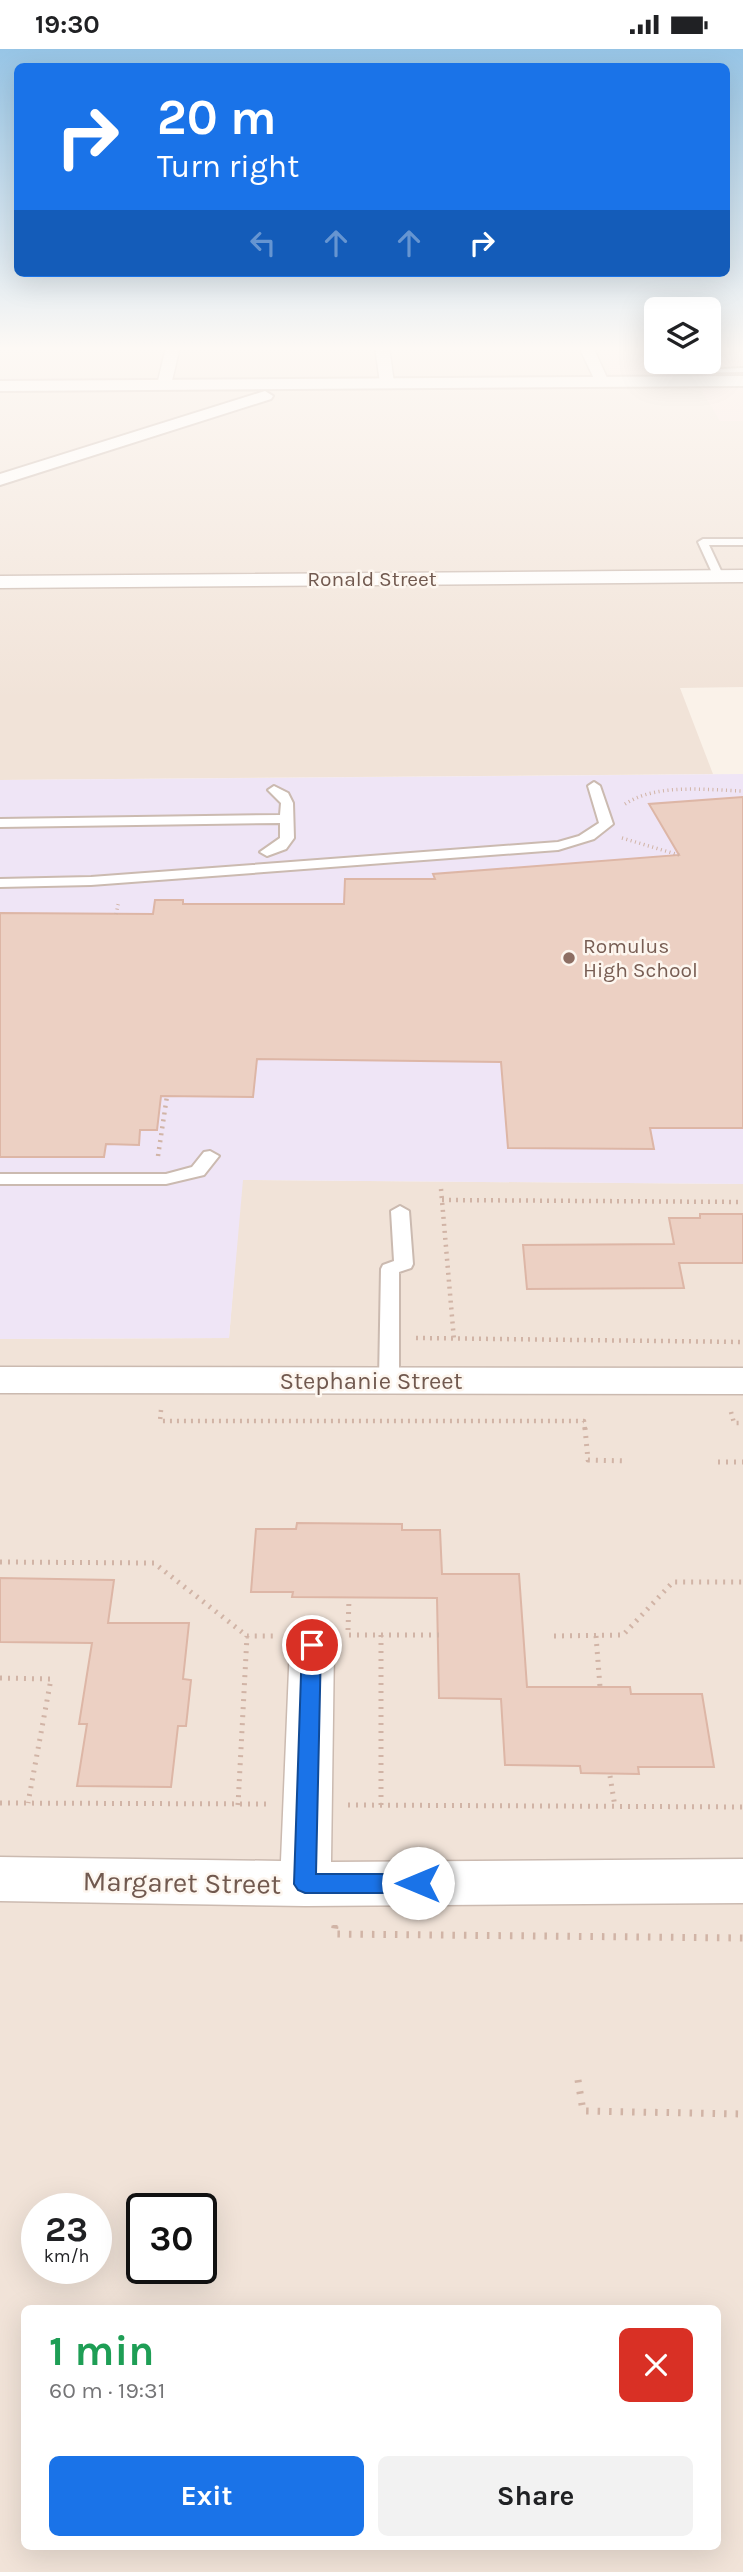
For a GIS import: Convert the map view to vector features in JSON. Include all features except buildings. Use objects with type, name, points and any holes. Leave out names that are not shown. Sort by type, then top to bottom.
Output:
[{"type":"street","points":[[0,480],[47,465]]},
{"type":"street","name":"Ronald Street","points":[[0,582],[743,576]]},
{"type":"street","name":"Stephanie Street","points":[[0,1380],[743,1381]]},
{"type":"street","points":[[321,1896],[330,1640]]},
{"type":"street","name":"Margaret Street","points":[[0,1879],[321,1896],[743,1881]]},
{"type":"lane","points":[[719,577],[703,542],[743,542]]},
{"type":"lane","points":[[708,554],[720,554]]},
{"type":"lane","points":[[0,883],[91,881],[558,846],[596,834],[606,824],[594,786]]},
{"type":"lane","points":[[267,852],[281,846],[287,838],[287,803],[283,796],[274,790]]},
{"type":"lane","points":[[0,823],[287,819]]},
{"type":"lane","points":[[0,1179],[166,1179],[198,1171],[210,1156]]},
{"type":"lane","points":[[389,1381],[390,1269],[404,1264],[400,1211]]},
{"type":"path","points":[[617,837],[679,855]]},
{"type":"path","points":[[441,1189],[454,1340]]},
{"type":"path","points":[[442,1200],[743,1202]]},
{"type":"path","points":[[416,1338],[743,1342]]},
{"type":"path","points":[[163,1381],[160,1421],[584,1421],[588,1460],[627,1461]]},
{"type":"path","points":[[718,1462],[743,1462]]},
{"type":"path","points":[[0,1562],[153,1563],[247,1636],[238,1805]]},
{"type":"path","points":[[554,1636],[624,1635],[673,1582],[743,1582]]},
{"type":"path","points":[[330,1640],[349,1599]]},
{"type":"path","points":[[381,1635],[381,1805]]},
{"type":"path","points":[[596,1636],[600,1687]]},
{"type":"path","points":[[0,1678],[51,1679],[28,1803]]},
{"type":"path","points":[[610,1776],[615,1807]]},
{"type":"path","points":[[0,1803],[279,1804]]},
{"type":"path","points":[[337,1805],[743,1807]]},
{"type":"path","points":[[321,1896],[334,1934],[743,1938]]},
{"type":"path","points":[[578,2080],[583,2111],[743,2114]]},
{"type":"shaded area","points":[[0,465],[743,465],[743,687],[680,688],[713,774],[0,780]]},
{"type":"shaded area","name":"Romulus High School","points":[[743,774],[743,1184],[243,1180],[229,1338],[0,1339],[0,780]]},
{"type":"shaded area","points":[[242,1180],[743,1184],[743,2572],[0,2572],[0,1339],[229,1338]]},
{"type":"place","name":"Romulus High School","points":[[569,958]]},
{"type":"route","points":[[312,1645],[305,1884],[418,1883]]}]
